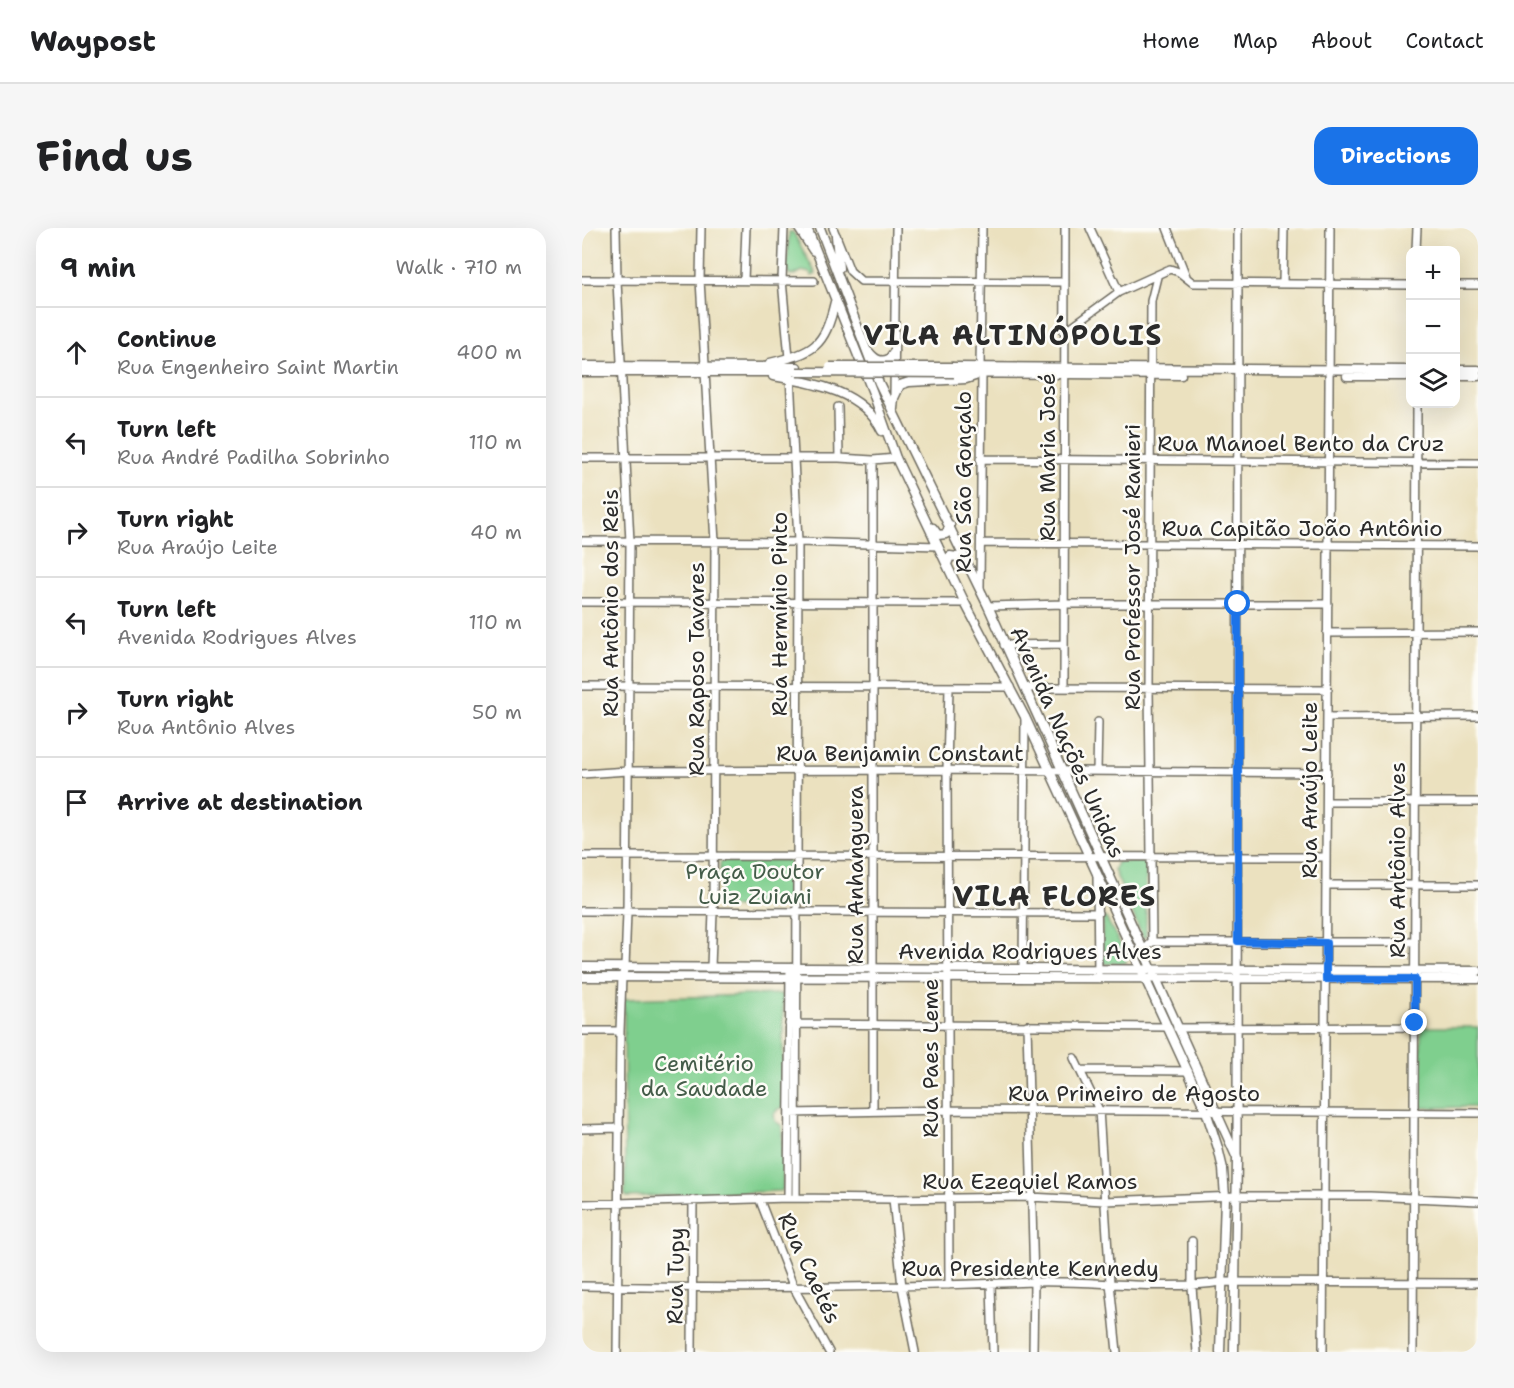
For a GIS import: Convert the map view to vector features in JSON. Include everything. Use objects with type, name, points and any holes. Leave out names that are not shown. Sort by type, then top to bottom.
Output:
[{"type":"main road","name":"Avenida Nações Unidas","points":[[807,228],[896,458],[965,603],[1025,717],[1143,979],[1206,1111],[1218,1148],[1225,1197],[1220,1352]]},
{"type":"main road","name":"Avenida Nações Unidas","points":[[820,228],[879,383],[988,606],[1237,1158],[1234,1352]]},
{"type":"main road","points":[[834,232],[840,280]]},
{"type":"main road","points":[[756,370],[805,353],[820,342],[835,302]]},
{"type":"main road","points":[[868,350],[874,358],[881,360],[889,359],[894,352]]},
{"type":"main road","points":[[582,366],[705,368],[794,373],[953,370],[1329,373],[1406,376]]},
{"type":"main road","points":[[582,372],[622,368]]},
{"type":"main road","points":[[756,370],[794,373],[846,395],[870,414],[890,441]]},
{"type":"main road","points":[[1329,373],[1406,370]]},
{"type":"main road","points":[[1460,370],[1478,370]]},
{"type":"main road","points":[[893,412],[894,398],[900,385],[909,382],[966,379],[980,372]]},
{"type":"main road","points":[[1460,376],[1478,376]]},
{"type":"main road","points":[[928,524],[938,535],[943,536],[950,525]]},
{"type":"main road","points":[[947,564],[950,556],[964,558]]},
{"type":"main road","name":"Avenida Rodrigues Alves","points":[[582,967],[711,967],[794,972]]},
{"type":"main road","name":"Avenida Rodrigues Alves","points":[[947,972],[1023,969],[1143,979],[1237,974]]},
{"type":"main road","name":"Avenida Rodrigues Alves","points":[[582,977],[794,972],[1098,974],[1140,969],[1237,974],[1326,975],[1415,975],[1478,971]]},
{"type":"main road","name":"Avenida Rodrigues Alves","points":[[1415,975],[1478,979]]},
{"type":"street","name":"Rua Antônio dos Reis","points":[[616,228],[616,280],[630,542],[628,856],[625,968],[622,977],[620,1031],[617,1352]]},
{"type":"street","name":"Rua Raposo Tavares","points":[[701,228],[700,280],[715,542],[711,967]]},
{"type":"street","points":[[744,280],[746,228]]},
{"type":"street","points":[[784,228],[782,280],[789,358]]},
{"type":"street","name":"Avenida Nações Unidas","points":[[798,228],[817,256]]},
{"type":"street","points":[[894,398],[896,228]]},
{"type":"street","name":"Rua São Gonçalo","points":[[980,591],[982,228]]},
{"type":"street","name":"Rua Maria José","points":[[1064,687],[1065,228]]},
{"type":"street","points":[[1090,228],[1119,292]]},
{"type":"street","points":[[1167,228],[1186,278]]},
{"type":"street","points":[[1237,1158],[1238,228]]},
{"type":"street","points":[[1283,284],[1284,228]]},
{"type":"street","name":"Rua Araújo Leite","points":[[1323,1352],[1330,228]]},
{"type":"street","points":[[1416,246],[1417,228]]},
{"type":"street","points":[[834,232],[850,271],[861,281],[1065,282]]},
{"type":"street","points":[[1064,332],[1119,292],[1157,277],[1170,269],[1177,252]]},
{"type":"street","points":[[1170,269],[1179,272],[1194,283],[1406,285]]},
{"type":"street","name":"Rua Professor José Ranieri","points":[[1152,942],[1149,687],[1151,301],[1157,277]]},
{"type":"street","points":[[582,280],[814,281]]},
{"type":"street","points":[[1460,285],[1478,285]]},
{"type":"street","name":"Rua Hermínio Pinto","points":[[794,373],[798,542],[797,855]]},
{"type":"street","points":[[838,408],[839,458]]},
{"type":"street","name":"Rua Antônio Alves","points":[[1413,1352],[1417,408]]},
{"type":"street","points":[[582,458],[873,460],[896,458]]},
{"type":"street","name":"Rua Manoel Bento da Cruz","points":[[980,459],[1478,463]]},
{"type":"street","name":"Rua Anhanguera","points":[[873,460],[873,1111]]},
{"type":"street","points":[[582,542],[798,542],[938,546]]},
{"type":"street","name":"Rua Capitão João Antônio","points":[[981,543],[1478,546]]},
{"type":"street","points":[[582,602],[965,603]]},
{"type":"street","points":[[988,606],[1328,604]]},
{"type":"street","points":[[1328,633],[1478,632]]},
{"type":"street","points":[[1004,645],[1064,644]]},
{"type":"street","points":[[582,686],[1010,687]]},
{"type":"street","name":"Rua Paes Leme","points":[[949,687],[947,770],[949,1285]]},
{"type":"street","points":[[1024,688],[1328,689]]},
{"type":"street","points":[[1327,717],[1478,716]]},
{"type":"street","points":[[1023,969],[1025,717]]},
{"type":"street","points":[[1097,771],[1098,722]]},
{"type":"street","name":"Rua Benjamin Constant","points":[[582,774],[628,771],[947,770],[1151,773],[1327,772]]},
{"type":"street","points":[[1327,802],[1478,801]]},
{"type":"street","points":[[792,1198],[794,972],[798,911],[797,855]]},
{"type":"street","points":[[582,856],[1326,857]]},
{"type":"street","points":[[1096,875],[1098,974]]},
{"type":"street","points":[[1327,885],[1478,885]]},
{"type":"street","points":[[582,911],[1098,913]]},
{"type":"street","points":[[1143,951],[1152,942],[1415,942]]},
{"type":"street","points":[[793,1023],[1167,1027]]},
{"type":"street","points":[[1027,1025],[1034,1282],[1033,1352]]},
{"type":"street","points":[[1177,1028],[1415,1027]]},
{"type":"street","points":[[582,1031],[620,1031]]},
{"type":"street","points":[[1074,1058],[1099,1110],[1116,1352]]},
{"type":"street","points":[[1080,1070],[1188,1071]]},
{"type":"street","name":"Rua Primeiro de Agosto","points":[[793,1112],[1099,1110],[1237,1113],[1478,1113]]},
{"type":"street","points":[[582,1129],[620,1128]]},
{"type":"street","name":"Rua Ezequiel Ramos","points":[[582,1204],[759,1198],[1030,1197],[1104,1201],[1237,1196],[1413,1197],[1478,1201]]},
{"type":"street","name":"Rua Caetés","points":[[759,1198],[795,1288],[829,1352]]},
{"type":"street","points":[[893,1199],[902,1287],[915,1352]]},
{"type":"street","name":"Rua Tupy","points":[[692,1352],[693,1200]]},
{"type":"street","points":[[1192,1241],[1192,1287],[1197,1352]]},
{"type":"street","name":"Rua Presidente Kennedy","points":[[582,1286],[795,1288],[991,1285],[1034,1282],[1192,1287],[1223,1282],[1478,1283]]},
{"type":"street","points":[[991,1285],[993,1352]]},
{"type":"green space","points":[[789,232],[793,232],[816,274],[812,276],[802,271],[790,275],[787,271]]},
{"type":"green space","name":"Praça Doutor Luiz Zuiani","points":[[725,860],[786,860],[790,862],[790,902],[787,906],[724,907],[720,903],[720,863]]},
{"type":"green space","points":[[1117,862],[1144,862],[1146,866],[1146,937],[1143,938],[1114,870]]},
{"type":"green space","points":[[1103,917],[1106,918],[1127,956],[1126,963],[1106,964],[1101,960]]},
{"type":"green space","name":"Cemitério da Saudade","points":[[781,994],[783,996],[783,1108],[778,1109],[774,1114],[775,1121],[782,1126],[783,1189],[781,1191],[627,1197],[625,1195],[624,999]]},
{"type":"green space","points":[[1426,1027],[1478,1027],[1478,1107],[1422,1108],[1420,1104],[1421,1030]]},
{"type":"district","name":"VILA ALTINÓPOLIS","points":[[1013,335]]},
{"type":"district","name":"VILA FLORES","points":[[1055,896]]},
{"type":"route","points":[[1238,604],[1238,941],[1326,943],[1326,979],[1415,979],[1415,1023]]}]
